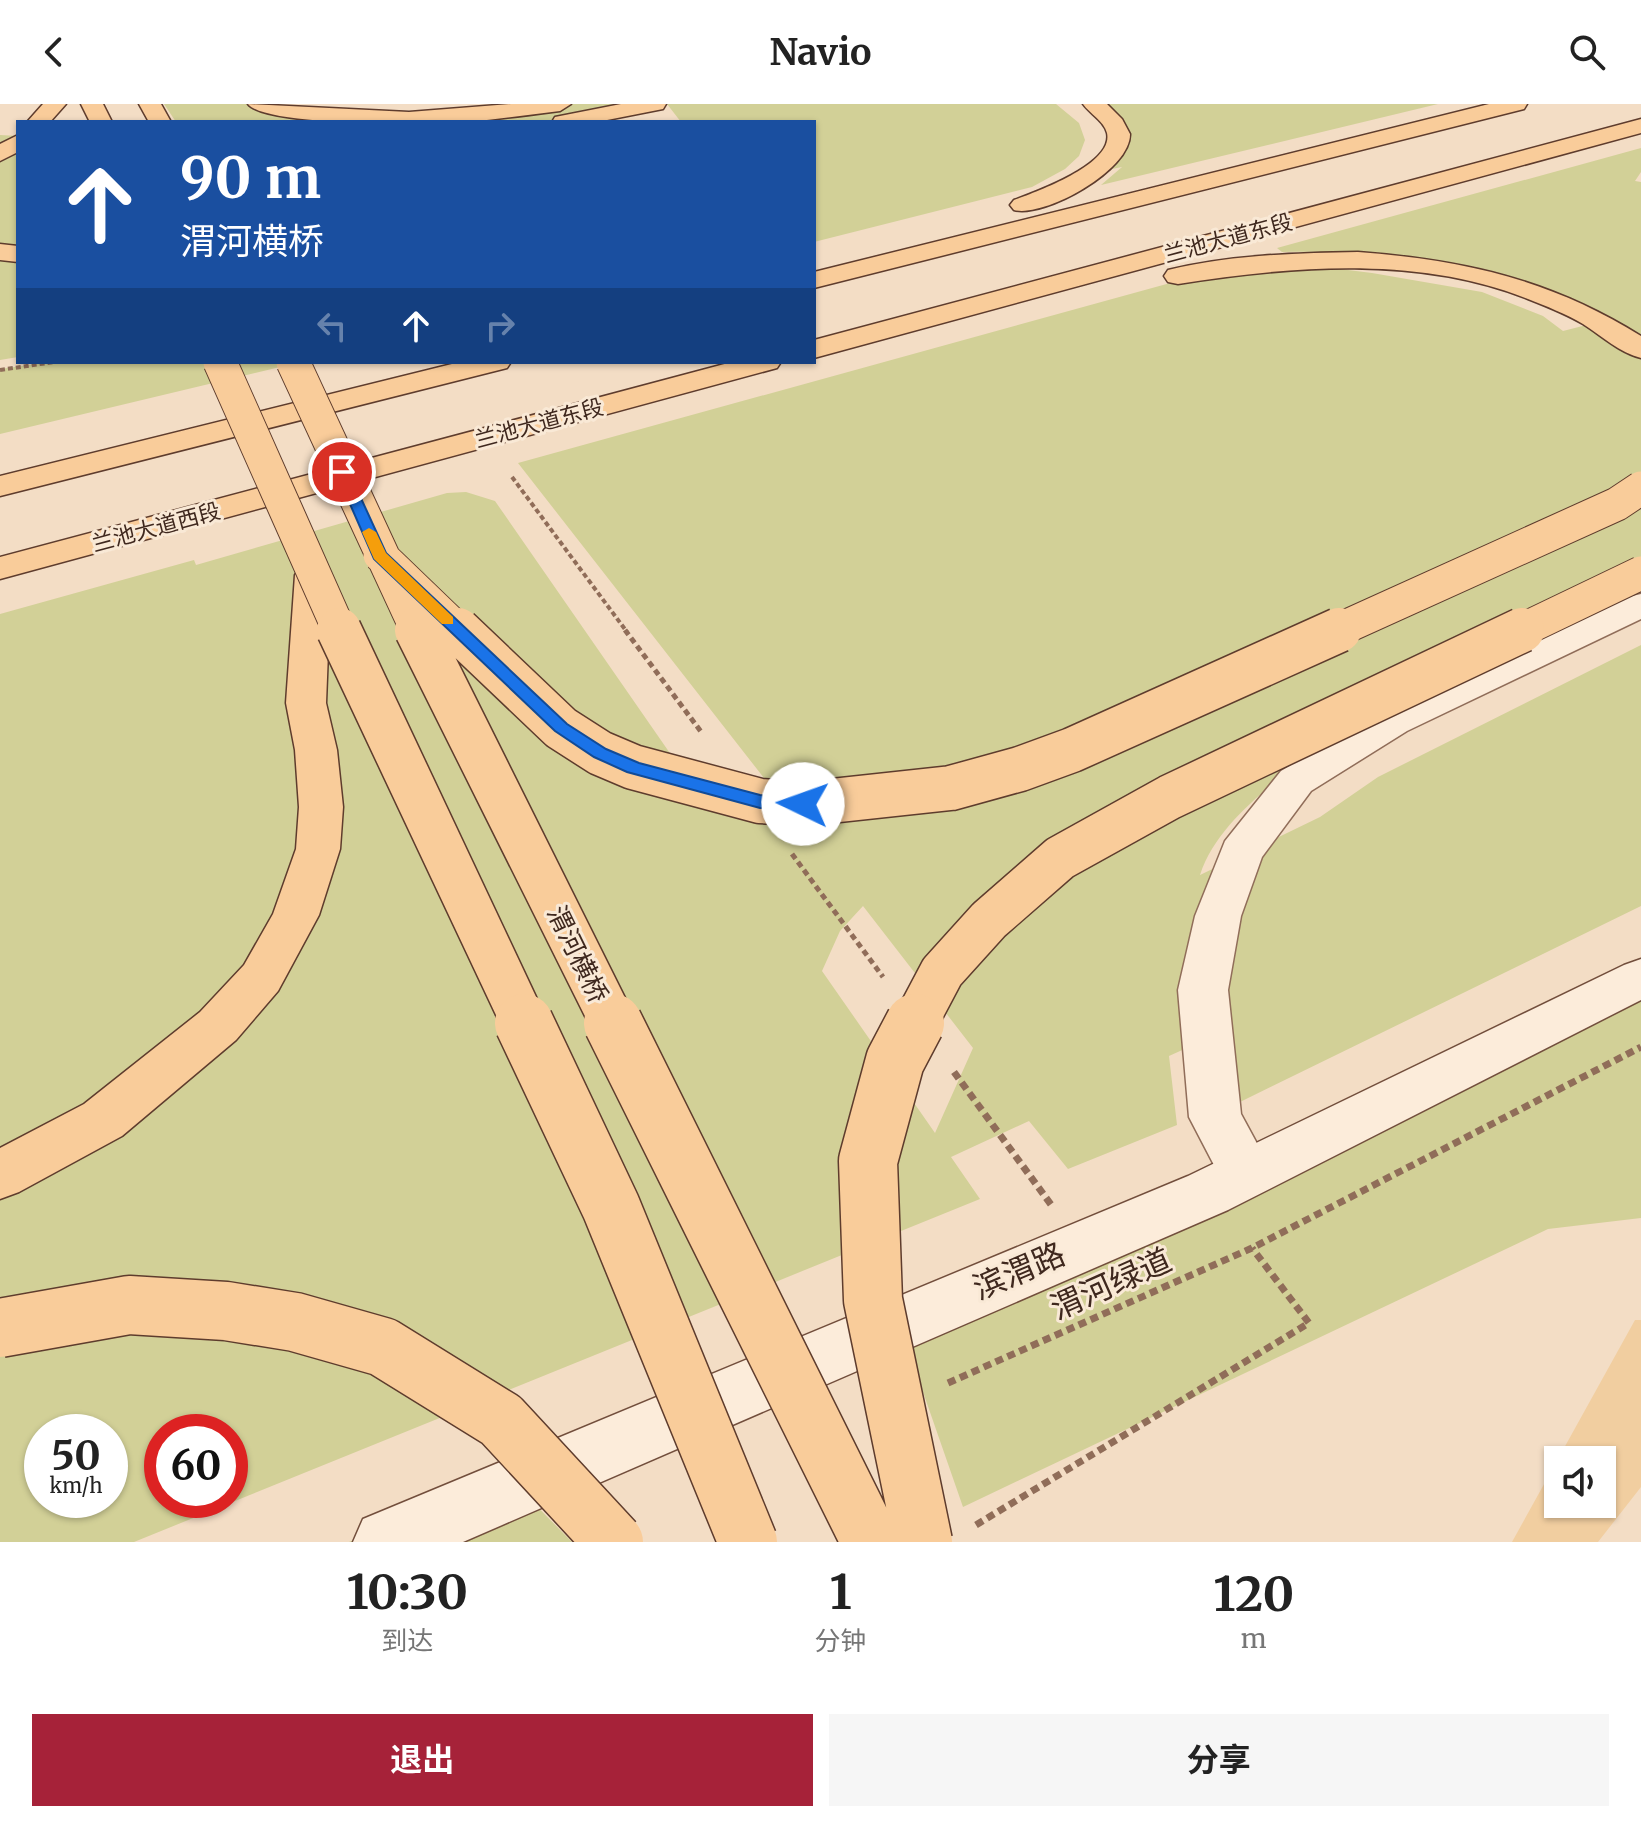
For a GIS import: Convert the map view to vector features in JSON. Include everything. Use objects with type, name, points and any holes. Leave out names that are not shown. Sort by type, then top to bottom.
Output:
[{"type":"main road","points":[[40,120],[55,104]]},
{"type":"main road","points":[[259,104],[333,115],[408,117],[484,113],[560,104]]},
{"type":"main road","points":[[573,120],[655,104]]},
{"type":"main road","points":[[816,277],[1069,187],[1106,160],[1120,137],[1111,120],[1094,104]]},
{"type":"main road","points":[[816,278],[1516,104]]},
{"type":"main road","name":"兰池大道东段","points":[[816,348],[1641,126]]},
{"type":"main road","points":[[857,338],[1198,272],[1364,260],[1445,269],[1524,289],[1591,317],[1641,349]]},
{"type":"main road","name":"渭河横桥","points":[[294,364],[380,555],[871,1542]]},
{"type":"main road","points":[[0,486],[488,364]]},
{"type":"main road","name":"兰池大道东段","points":[[312,485],[759,364]]},
{"type":"main road","points":[[219,366],[313,575],[611,1207],[748,1542]]},
{"type":"main road","name":"兰池大道西段","points":[[0,568],[312,485]]},
{"type":"main road","points":[[380,555],[561,728],[600,753],[633,767],[760,801],[803,804],[951,788],[1020,769],[1072,750],[1617,504],[1641,488]]},
{"type":"main road","points":[[942,1538],[873,1300],[868,1161],[895,1061],[942,972],[989,920],[1060,858],[1170,797],[1641,573]]},
{"type":"main road","points":[[0,1175],[103,1120],[218,1026],[261,978],[296,915],[318,849],[321,807],[316,750],[306,703],[313,575]]},
{"type":"main road","points":[[1246,1173],[1215,1117],[1203,990],[1218,916],[1241,852],[1296,781],[1393,722],[1641,605]]},
{"type":"main road","name":"滨渭路","points":[[386,1542],[1081,1244],[1208,1193],[1641,978]]},
{"type":"main road","points":[[0,1328],[129,1305],[226,1311],[295,1322],[383,1347],[501,1420],[614,1542]]},
{"type":"path","points":[[0,370],[40,364]]},
{"type":"path","points":[[512,477],[711,745]]},
{"type":"path","points":[[787,848],[891,988]]},
{"type":"path","name":"渭河绿道","points":[[935,1389],[1252,1248],[1641,1047]]},
{"type":"path","points":[[948,1065],[1081,1244]]},
{"type":"path","points":[[942,1538],[1309,1323],[1252,1248]]},
{"type":"shaded area","points":[[164,104],[261,104],[340,119],[519,104],[640,104],[556,120],[175,120]]},
{"type":"shaded area","points":[[667,104],[1056,104],[1079,123],[1085,140],[1079,156],[1065,169],[1032,187],[816,241],[816,120],[679,120]]},
{"type":"shaded area","points":[[1092,104],[1438,104],[1101,185],[1122,167],[1067,178],[1103,156],[1114,130]]},
{"type":"shaded area","points":[[0,135],[16,136],[16,247],[0,246]]},
{"type":"shaded area","points":[[1641,148],[1641,172],[1635,181],[1641,182],[1641,589],[1283,775],[1224,832],[1200,875],[1320,817],[1378,777],[1641,645],[1641,906],[1240,1102],[1231,1028],[1169,1056],[1177,1125],[1068,1169],[1029,1121],[951,1157],[980,1199],[248,1496],[248,1414],[144,1414],[144,1518],[193,1518],[134,1542],[0,1542],[0,614],[194,560],[196,565],[447,493],[466,492],[495,501],[683,772],[778,796],[518,463],[1192,277],[1316,266],[1482,292],[1543,316],[1563,331],[1610,319],[1580,304],[1494,274],[1388,256],[1282,252],[1277,248]],"holes":[[[863,906],[973,1048],[935,1133],[822,971],[840,931]]]},
{"type":"shaded area","points":[[0,260],[16,262],[16,357],[0,360]]},
{"type":"shaded area","points":[[37,364],[293,364],[0,434],[0,369]]},
{"type":"shaded area","points":[[1641,973],[1641,1218],[1548,1229],[963,1507],[907,1346]]},
{"type":"shaded area","points":[[502,1471],[572,1542],[349,1542]]},
{"type":"sand","points":[[1635,1320],[1641,1320],[1641,1487],[1598,1542],[1512,1542],[1544,1484],[1544,1518],[1616,1518],[1616,1446],[1565,1446]]},
{"type":"slow traffic","points":[[369,532],[380,555],[448,621]]},
{"type":"route","points":[[342,472],[380,555],[561,728],[600,753],[633,767],[760,801],[803,804]]}]
